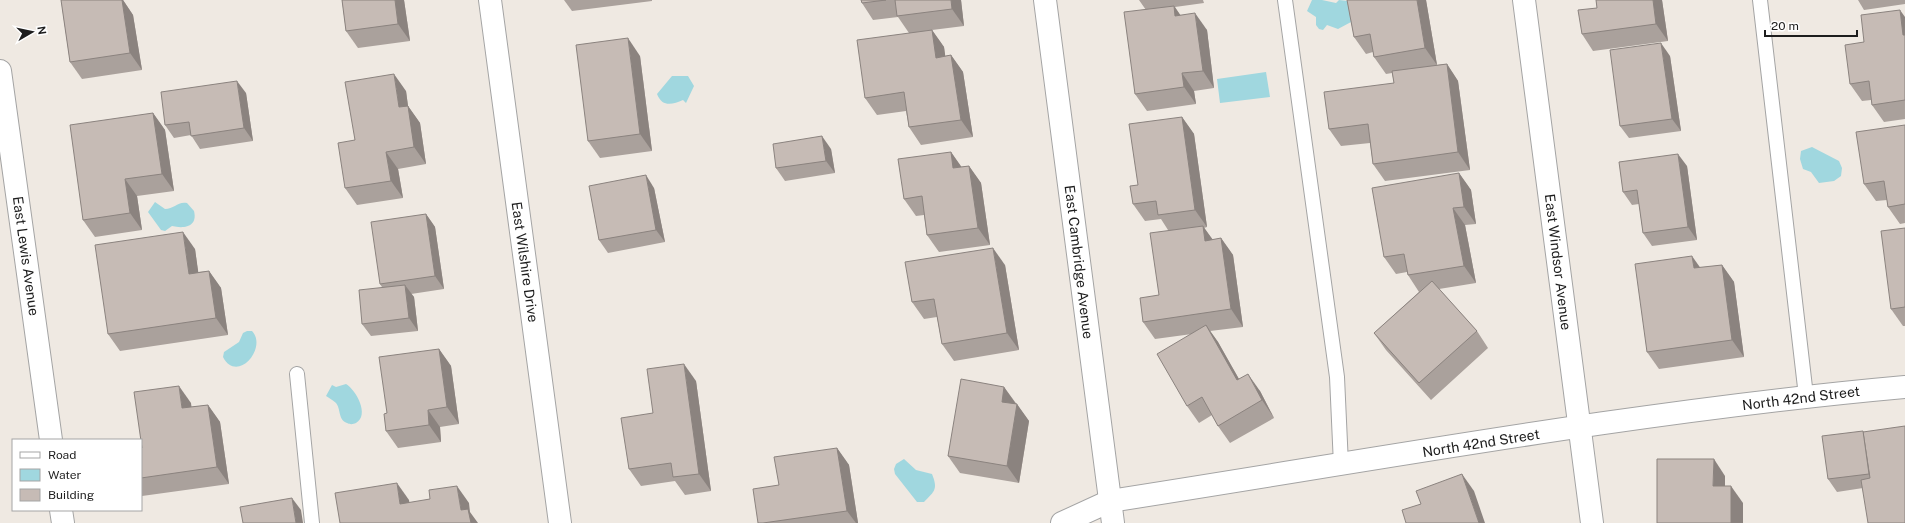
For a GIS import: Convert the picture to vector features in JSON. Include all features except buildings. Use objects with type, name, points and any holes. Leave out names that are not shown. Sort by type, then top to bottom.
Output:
[{"type":"street","name":"East Wilshire Drive","points":[[490,0],[560,523]]},
{"type":"street","name":"East Cambridge Avenue","points":[[1045,0],[1113,523]]},
{"type":"street","name":"East Windsor Avenue","points":[[1524,0],[1592,523]]},
{"type":"street","name":"East Lewis Avenue","points":[[0,71],[51,439]]},
{"type":"street","name":"North 42nd Street","points":[[1062,523],[1110,501],[1579,427],[1806,396],[1905,387]]},
{"type":"street","points":[[61,511],[63,523]]},
{"type":"lane","points":[[1285,0],[1337,378],[1340,465]]},
{"type":"lane","points":[[1760,0],[1806,396]]},
{"type":"lane","points":[[296,374],[312,523]]},
{"type":"water","points":[[1312,0],[1322,0],[1336,3],[1339,0],[1348,1],[1351,22],[1338,29],[1327,25],[1323,30],[1319,29],[1316,25],[1316,17],[1307,11]]},
{"type":"water","points":[[1266,72],[1270,97],[1220,103],[1217,79]]},
{"type":"water","points":[[672,76],[688,76],[694,86],[686,103],[683,100],[668,104],[659,98],[657,94]]},
{"type":"water","points":[[1812,147],[1839,161],[1842,168],[1841,176],[1834,181],[1819,183],[1811,172],[1803,169],[1800,159],[1801,151]]},
{"type":"water","points":[[155,202],[165,209],[181,203],[187,203],[194,211],[194,221],[189,226],[172,226],[165,231],[161,230],[148,212]]},
{"type":"water","points":[[252,331],[256,338],[254,354],[243,365],[236,367],[229,364],[223,357],[224,352],[239,342],[243,333]]},
{"type":"water","points":[[346,384],[354,392],[362,409],[360,419],[353,424],[344,422],[338,405],[326,396],[332,385],[336,387]]},
{"type":"water","points":[[904,459],[916,470],[932,474],[935,487],[931,495],[924,502],[917,502],[895,474],[894,469],[896,464]]}]
